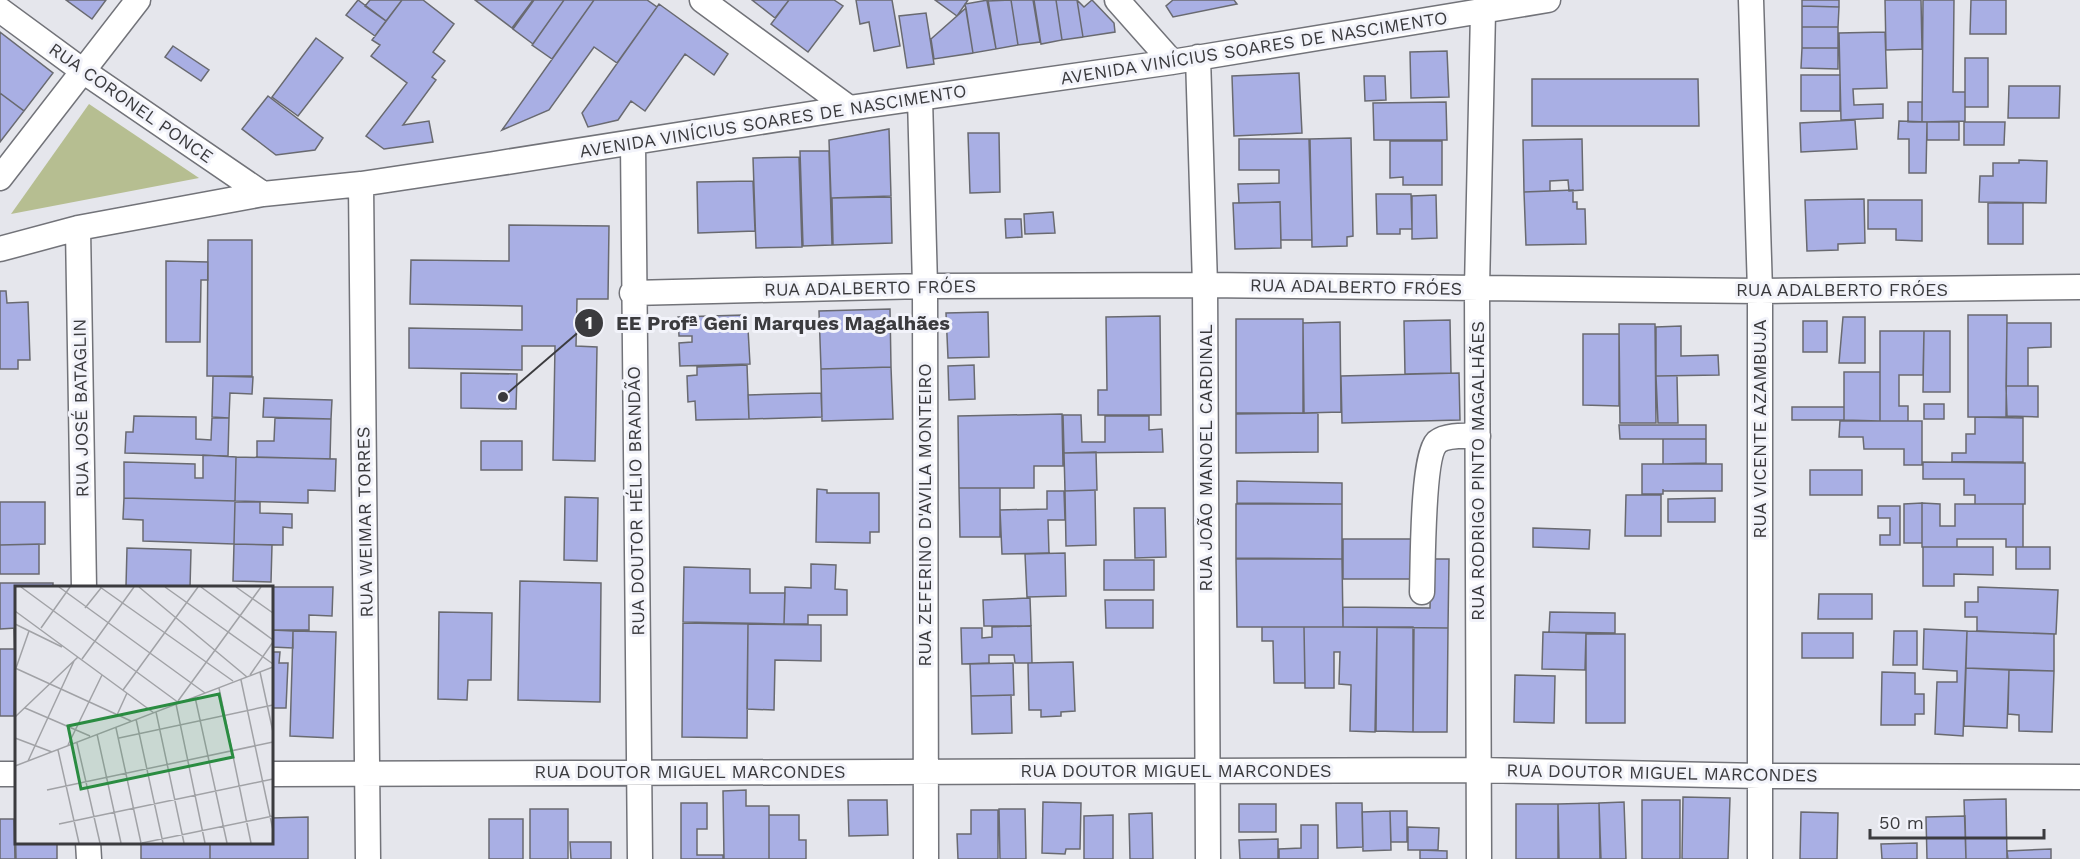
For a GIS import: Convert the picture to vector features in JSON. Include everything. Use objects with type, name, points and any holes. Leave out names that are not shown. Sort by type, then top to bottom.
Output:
[{"type":"street","points":[[0,178],[138,0]]},
{"type":"street","points":[[702,0],[849,108]]},
{"type":"street","points":[[1117,0],[1172,62]]},
{"type":"street","name":"RUA VICENTE AZAMBUJA","points":[[1751,0],[1760,291],[1760,859]]},
{"type":"street","name":"AVENIDA VINÍCIUS SOARES DE NASCIMENTO","points":[[0,249],[78,228],[263,194],[361,184],[849,108],[1172,62],[1483,12],[1536,1]]},
{"type":"street","name":"RUA CORONEL PONCE","points":[[0,10],[83,71],[263,194]]},
{"type":"street","name":"RUA RODRIGO PINTO MAGALHÃES","points":[[1479,859],[1477,288],[1483,12]]},
{"type":"street","name":"RUA JOÃO MANOEL CARDINAL","points":[[1198,57],[1205,285],[1208,859]]},
{"type":"street","name":"RUA ZEFERINO D'AVILA MONTEIRO","points":[[920,98],[925,286],[926,859]]},
{"type":"street","name":"RUA DOUTOR HÉLIO BRANDÃO","points":[[633,143],[632,293],[640,859]]},
{"type":"street","name":"RUA WEIMAR TORRES","points":[[361,184],[368,859]]},
{"type":"street","name":"RUA JOSÉ BATAGLIN","points":[[78,228],[84,586]]},
{"type":"street","name":"RUA ADALBERTO FRÓES","points":[[632,293],[925,286],[1205,285],[1760,291],[2080,287]]},
{"type":"street","points":[[1422,592],[1427,474],[1431,451],[1438,442],[1446,438],[1478,436]]},
{"type":"street","name":"RUA DOUTOR MIGUEL MARCONDES","points":[[273,774],[368,776],[640,771],[1479,770],[1760,776],[2080,777]]},
{"type":"street","points":[[88,844],[89,859]]},
{"type":"green space","points":[[89,104],[199,178],[11,214]]},
{"type":"building","points":[[66,0],[106,0],[92,19]]},
{"type":"building","points":[[358,0],[386,21],[375,36],[346,15]]},
{"type":"building","points":[[370,0],[402,0],[386,21],[365,6]]},
{"type":"building","points":[[402,0],[423,0],[454,24],[433,52],[445,61],[432,77],[436,80],[403,125],[429,121],[433,142],[384,149],[366,136],[407,83],[371,56],[380,45],[372,40]]},
{"type":"building","points":[[475,0],[533,0],[512,28]]},
{"type":"building","points":[[534,0],[564,0],[533,44],[513,29]]},
{"type":"building","points":[[564,0],[594,0],[552,59],[532,45]]},
{"type":"building","points":[[594,0],[647,0],[657,7],[617,63],[594,47],[549,110],[502,130]]},
{"type":"building","points":[[752,0],[789,0],[775,18]]},
{"type":"building","points":[[789,0],[834,0],[843,6],[808,52],[771,24]]},
{"type":"building","points":[[856,0],[892,0],[900,46],[874,51],[869,22],[860,24]]},
{"type":"building","points":[[935,0],[968,0],[957,16]]},
{"type":"building","points":[[988,0],[996,49],[973,53],[965,4]]},
{"type":"building","points":[[1011,0],[1033,0],[1040,42],[1018,45]]},
{"type":"building","points":[[1011,0],[1018,45],[996,49],[987,1]]},
{"type":"building","points":[[1034,0],[1056,0],[1062,40],[1041,44]]},
{"type":"building","points":[[1056,0],[1077,0],[1083,37],[1062,40]]},
{"type":"building","points":[[1077,0],[1084,7],[1092,0],[1114,23],[1115,32],[1083,37]]},
{"type":"building","points":[[1173,0],[1234,0],[1237,4],[1173,17],[1166,6]]},
{"type":"building","points":[[1802,0],[1839,0],[1839,7],[1802,6]]},
{"type":"building","points":[[1885,0],[1921,0],[1922,49],[1886,50]]},
{"type":"building","points":[[1923,0],[1954,0],[1953,92],[1965,92],[1965,121],[1922,122]]},
{"type":"building","points":[[1971,0],[2006,0],[2006,34],[1970,34]]},
{"type":"building","points":[[659,4],[728,54],[714,75],[685,54],[645,111],[631,101],[618,120],[588,127],[582,113]]},
{"type":"building","points":[[1802,6],[1839,7],[1838,27],[1802,27]]},
{"type":"building","points":[[966,8],[973,53],[934,59],[931,39]]},
{"type":"building","points":[[926,13],[934,64],[907,68],[899,16]]},
{"type":"building","points":[[1802,27],[1838,27],[1838,48],[1802,48]]},
{"type":"building","points":[[0,32],[53,73],[24,111],[0,93]]},
{"type":"building","points":[[1885,32],[1887,88],[1853,89],[1854,105],[1883,104],[1883,118],[1841,120],[1839,33]]},
{"type":"building","points":[[316,38],[343,58],[298,116],[272,97]]},
{"type":"building","points":[[173,46],[209,70],[201,81],[165,57]]},
{"type":"building","points":[[1802,48],[1838,48],[1838,69],[1801,68]]},
{"type":"building","points":[[1447,51],[1449,97],[1411,98],[1410,52]]},
{"type":"building","points":[[1965,58],[1988,58],[1988,107],[1965,107]]},
{"type":"building","points":[[1299,73],[1302,133],[1234,136],[1232,76]]},
{"type":"building","points":[[1801,75],[1840,75],[1840,111],[1801,111]]},
{"type":"building","points":[[1364,76],[1385,76],[1386,100],[1365,101]]},
{"type":"building","points":[[1532,79],[1698,79],[1699,126],[1532,126]]},
{"type":"building","points":[[2009,86],[2060,86],[2059,118],[2008,118]]},
{"type":"building","points":[[0,93],[24,111],[0,142]]},
{"type":"building","points":[[268,96],[323,138],[315,150],[276,155],[242,129]]},
{"type":"building","points":[[1446,102],[1447,140],[1374,140],[1373,103]]},
{"type":"building","points":[[1908,102],[1922,102],[1922,122],[1908,122]]},
{"type":"building","points":[[1855,120],[1857,149],[1801,152],[1800,123]]},
{"type":"building","points":[[1899,121],[1927,122],[1926,173],[1909,173],[1909,139],[1898,139]]},
{"type":"building","points":[[1927,122],[1959,122],[1959,140],[1927,140]]},
{"type":"building","points":[[1964,122],[2005,122],[2004,145],[1964,145]]},
{"type":"building","points":[[889,129],[891,196],[831,198],[829,140]]},
{"type":"building","points":[[968,133],[999,133],[1000,192],[970,193]]},
{"type":"building","points":[[1351,138],[1353,236],[1347,237],[1347,246],[1312,247],[1310,139]]},
{"type":"building","points":[[1239,139],[1309,139],[1312,240],[1281,240],[1280,202],[1239,203],[1238,184],[1279,183],[1279,170],[1239,170]]},
{"type":"building","points":[[1582,139],[1583,190],[1569,191],[1568,180],[1550,181],[1550,191],[1524,192],[1523,140]]},
{"type":"building","points":[[1390,141],[1442,141],[1442,185],[1403,185],[1403,177],[1390,178]]},
{"type":"building","points":[[800,151],[829,151],[832,245],[803,246]]},
{"type":"building","points":[[799,157],[802,247],[756,248],[753,158]]},
{"type":"building","points":[[2019,160],[2047,161],[2046,203],[1979,202],[1980,176],[1993,176],[1993,163],[2019,163]]},
{"type":"building","points":[[753,181],[755,231],[698,233],[697,182]]},
{"type":"building","points":[[1573,190],[1573,202],[1577,202],[1577,209],[1585,209],[1586,244],[1526,245],[1524,192]]},
{"type":"building","points":[[1376,194],[1411,194],[1412,229],[1400,229],[1400,234],[1377,234]]},
{"type":"building","points":[[1436,195],[1437,238],[1412,239],[1412,196]]},
{"type":"building","points":[[891,197],[892,243],[833,245],[832,198]]},
{"type":"building","points":[[1864,199],[1865,243],[1838,244],[1838,250],[1807,251],[1805,200]]},
{"type":"building","points":[[1868,200],[1922,200],[1922,241],[1896,240],[1896,229],[1868,229]]},
{"type":"building","points":[[1280,202],[1281,248],[1235,249],[1233,203]]},
{"type":"building","points":[[1988,203],[2023,203],[2023,244],[1988,244]]},
{"type":"building","points":[[1053,212],[1055,233],[1025,234],[1024,214]]},
{"type":"building","points":[[1005,219],[1021,219],[1022,237],[1006,238]]},
{"type":"building","points":[[509,225],[609,226],[608,299],[577,299],[576,346],[597,347],[595,461],[553,460],[555,346],[522,346],[522,370],[409,368],[409,328],[522,330],[522,306],[410,304],[411,260],[509,261]]},
{"type":"building","points":[[208,240],[252,240],[252,376],[207,376]]},
{"type":"building","points":[[166,261],[208,262],[208,280],[201,280],[200,342],[166,342]]},
{"type":"building","points":[[0,291],[6,291],[7,303],[28,302],[30,360],[18,360],[18,369],[0,369]]},
{"type":"building","points":[[890,309],[891,367],[821,369],[819,311]]},
{"type":"building","points":[[988,312],[989,357],[948,358],[946,313]]},
{"type":"building","points":[[743,315],[743,328],[748,329],[750,364],[680,366],[679,343],[692,342],[692,336],[679,336],[678,317]]},
{"type":"building","points":[[1968,315],[2007,315],[2006,417],[1968,417]]},
{"type":"building","points":[[1160,316],[1161,415],[1098,415],[1098,390],[1107,390],[1106,317]]},
{"type":"building","points":[[1843,317],[1865,317],[1865,363],[1839,363]]},
{"type":"building","points":[[1236,319],[1303,319],[1303,413],[1236,413]]},
{"type":"building","points":[[1450,320],[1451,373],[1405,374],[1404,321]]},
{"type":"building","points":[[1803,321],[1827,321],[1827,352],[1803,352]]},
{"type":"building","points":[[1340,322],[1341,412],[1304,413],[1303,323]]},
{"type":"building","points":[[2007,323],[2051,323],[2051,347],[2028,348],[2028,386],[2006,386]]},
{"type":"building","points":[[1619,324],[1655,324],[1656,423],[1620,423]]},
{"type":"building","points":[[1681,326],[1681,356],[1718,355],[1719,375],[1656,376],[1656,327]]},
{"type":"building","points":[[1880,331],[1924,331],[1923,375],[1899,375],[1899,406],[1908,406],[1908,421],[1880,421]]},
{"type":"building","points":[[1924,331],[1950,331],[1950,392],[1923,392]]},
{"type":"building","points":[[1583,334],[1619,334],[1619,406],[1583,405]]},
{"type":"building","points":[[747,365],[749,419],[696,420],[695,401],[688,402],[687,376],[697,375],[697,367]]},
{"type":"building","points":[[974,365],[975,399],[949,400],[948,366]]},
{"type":"building","points":[[891,367],[893,419],[822,421],[821,369]]},
{"type":"building","points":[[1844,372],[1880,372],[1880,421],[1844,420]]},
{"type":"building","points":[[461,373],[517,374],[516,409],[461,408]]},
{"type":"building","points":[[1459,373],[1460,420],[1342,423],[1341,376]]},
{"type":"building","points":[[213,376],[253,377],[252,394],[230,393],[229,418],[212,417]]},
{"type":"building","points":[[1656,376],[1677,376],[1678,423],[1658,423]]},
{"type":"building","points":[[2006,386],[2038,386],[2038,417],[2007,416]]},
{"type":"building","points":[[821,393],[822,417],[749,419],[748,395]]},
{"type":"building","points":[[264,398],[332,400],[331,419],[263,417]]},
{"type":"building","points":[[1924,404],[1944,404],[1944,419],[1924,419]]},
{"type":"building","points":[[1792,407],[1844,407],[1844,420],[1792,420]]},
{"type":"building","points":[[1318,413],[1318,452],[1236,453],[1236,414]]},
{"type":"building","points":[[1062,414],[1063,466],[1034,466],[1034,488],[959,488],[958,416]]},
{"type":"building","points":[[1063,415],[1081,415],[1082,442],[1105,442],[1105,416],[1149,416],[1149,430],[1162,429],[1163,452],[1064,453]]},
{"type":"building","points":[[134,416],[196,417],[196,439],[211,440],[212,418],[229,418],[228,456],[125,453],[126,432],[133,432]]},
{"type":"building","points":[[1975,417],[2023,418],[2023,462],[1952,462],[1952,453],[1966,453],[1966,434],[1975,434]]},
{"type":"building","points":[[275,418],[331,419],[330,459],[257,457],[257,441],[274,441]]},
{"type":"building","points":[[1840,421],[1922,421],[1922,465],[1904,465],[1904,449],[1864,449],[1863,437],[1839,437]]},
{"type":"building","points":[[1619,425],[1706,425],[1706,439],[1620,439]]},
{"type":"building","points":[[1663,439],[1706,439],[1706,463],[1663,464]]},
{"type":"building","points":[[481,441],[522,441],[522,470],[481,470]]},
{"type":"building","points":[[1096,452],[1097,490],[1065,491],[1064,453]]},
{"type":"building","points":[[203,455],[236,457],[235,501],[124,498],[124,462],[195,464],[195,478],[203,478]]},
{"type":"building","points":[[236,457],[336,459],[335,491],[308,490],[308,503],[235,501]]},
{"type":"building","points":[[1923,462],[2025,463],[2025,504],[1975,504],[1975,495],[1964,495],[1964,479],[1923,479]]},
{"type":"building","points":[[1642,464],[1722,464],[1722,491],[1663,491],[1663,494],[1642,494]]},
{"type":"building","points":[[1810,470],[1862,470],[1862,495],[1810,495]]},
{"type":"building","points":[[1237,481],[1342,483],[1342,504],[1237,503]]},
{"type":"building","points":[[959,488],[1000,488],[1000,537],[960,537]]},
{"type":"building","points":[[817,489],[827,490],[827,493],[879,493],[879,532],[870,532],[870,543],[816,542]]},
{"type":"building","points":[[1095,490],[1096,545],[1066,546],[1065,491]]},
{"type":"building","points":[[1047,491],[1064,491],[1065,520],[1048,520],[1049,553],[1002,554],[1000,510],[1047,509]]},
{"type":"building","points":[[1626,495],[1661,495],[1661,536],[1625,536]]},
{"type":"building","points":[[565,497],[598,498],[597,561],[564,560]]},
{"type":"building","points":[[124,498],[235,501],[234,544],[143,541],[143,520],[123,519]]},
{"type":"building","points":[[1715,498],[1715,522],[1668,522],[1668,499]]},
{"type":"building","points":[[0,502],[45,502],[45,544],[0,545]]},
{"type":"building","points":[[235,502],[260,502],[260,513],[292,514],[292,528],[283,527],[283,545],[234,544]]},
{"type":"building","points":[[1922,503],[1940,504],[1940,526],[1955,526],[1955,504],[2023,504],[2023,547],[2006,547],[2006,539],[1957,539],[1957,547],[1922,547]]},
{"type":"building","points":[[1922,503],[1922,543],[1904,543],[1904,504]]},
{"type":"building","points":[[1236,504],[1342,504],[1342,559],[1236,558]]},
{"type":"building","points":[[1878,506],[1900,506],[1900,545],[1880,545],[1880,535],[1890,535],[1890,518],[1878,518]]},
{"type":"building","points":[[1134,508],[1165,508],[1166,557],[1135,558]]},
{"type":"building","points":[[1533,528],[1590,530],[1589,549],[1533,547]]},
{"type":"building","points":[[1343,539],[1416,539],[1417,579],[1343,579]]},
{"type":"building","points":[[39,544],[39,574],[0,574],[0,545]]},
{"type":"building","points":[[234,544],[272,545],[271,582],[233,581]]},
{"type":"building","points":[[1923,547],[1993,547],[1993,575],[1954,574],[1954,586],[1923,586]]},
{"type":"building","points":[[2016,547],[2050,547],[2050,569],[2016,569]]},
{"type":"building","points":[[127,548],[191,550],[190,586],[126,586]]},
{"type":"building","points":[[1065,553],[1066,596],[1027,597],[1025,554]]},
{"type":"building","points":[[1236,559],[1342,559],[1343,627],[1237,627]]},
{"type":"building","points":[[1431,559],[1449,559],[1448,628],[1343,627],[1343,607],[1430,608]]},
{"type":"building","points":[[1104,560],[1154,560],[1154,590],[1104,590]]},
{"type":"building","points":[[811,564],[836,565],[835,589],[847,590],[847,615],[808,615],[808,624],[784,624],[785,587],[811,588]]},
{"type":"building","points":[[684,567],[750,569],[750,593],[785,593],[784,624],[683,622]]},
{"type":"building","points":[[520,581],[601,583],[600,702],[518,700]]},
{"type":"building","points":[[0,583],[53,583],[53,586],[15,586],[15,628],[0,629]]},
{"type":"building","points":[[273,587],[333,587],[332,616],[309,615],[309,630],[273,630]]},
{"type":"building","points":[[1978,587],[2058,590],[2056,634],[1977,631],[1977,617],[1965,617],[1965,602],[1978,602]]},
{"type":"building","points":[[1819,594],[1872,594],[1872,619],[1818,619]]},
{"type":"building","points":[[1030,598],[1031,626],[984,626],[983,600]]},
{"type":"building","points":[[1105,600],[1153,600],[1153,628],[1106,628]]},
{"type":"building","points":[[439,612],[492,613],[491,680],[468,680],[467,700],[438,699]]},
{"type":"building","points":[[1550,612],[1615,613],[1615,633],[1549,632]]},
{"type":"building","points":[[683,623],[748,624],[747,738],[682,737]]},
{"type":"building","points":[[748,624],[821,625],[821,661],[775,660],[774,710],[747,709]]},
{"type":"building","points":[[1031,626],[1032,663],[1015,663],[1014,655],[989,655],[989,663],[962,664],[961,628],[982,628],[982,638],[992,637],[992,627]]},
{"type":"building","points":[[1262,627],[1304,627],[1305,683],[1274,683],[1273,641],[1262,641]]},
{"type":"building","points":[[1304,627],[1377,627],[1375,732],[1350,731],[1351,685],[1339,684],[1340,652],[1334,652],[1334,688],[1305,688]]},
{"type":"building","points":[[1377,627],[1413,627],[1413,732],[1376,731]]},
{"type":"building","points":[[1414,628],[1448,628],[1447,732],[1413,732]]},
{"type":"building","points":[[1924,629],[1967,631],[1963,736],[1935,734],[1937,682],[1957,682],[1957,671],[1923,669]]},
{"type":"building","points":[[273,630],[293,631],[293,648],[273,647]]},
{"type":"building","points":[[293,631],[336,632],[333,738],[290,736]]},
{"type":"building","points":[[1894,631],[1917,631],[1917,665],[1893,665]]},
{"type":"building","points":[[1967,631],[2054,634],[2054,671],[1966,668]]},
{"type":"building","points":[[1543,632],[1586,633],[1585,670],[1542,669]]},
{"type":"building","points":[[1802,633],[1853,633],[1853,658],[1802,658]]},
{"type":"building","points":[[1586,634],[1625,634],[1625,723],[1586,723]]},
{"type":"building","points":[[0,649],[15,649],[14,716],[0,716]]},
{"type":"building","points":[[273,652],[280,652],[279,663],[288,663],[286,708],[273,708]]},
{"type":"building","points":[[1073,662],[1075,711],[1061,712],[1061,716],[1041,717],[1041,710],[1029,710],[1028,663]]},
{"type":"building","points":[[1013,663],[1014,695],[971,696],[970,664]]},
{"type":"building","points":[[1966,668],[2009,670],[2007,728],[1964,726]]},
{"type":"building","points":[[2009,670],[2054,671],[2052,732],[2019,731],[2019,715],[2008,714]]},
{"type":"building","points":[[1882,672],[1915,673],[1915,694],[1924,694],[1924,714],[1915,714],[1915,725],[1881,725]]},
{"type":"building","points":[[1515,675],[1555,676],[1554,723],[1514,722]]},
{"type":"building","points":[[1011,695],[1012,733],[972,734],[971,696]]},
{"type":"building","points":[[746,790],[746,806],[769,806],[769,859],[724,859],[723,791]]},
{"type":"building","points":[[1683,797],[1730,798],[1728,859],[1682,859]]},
{"type":"building","points":[[2006,799],[2007,859],[1966,859],[1964,800]]},
{"type":"building","points":[[848,800],[887,800],[888,835],[849,836]]},
{"type":"building","points":[[1642,800],[1680,800],[1680,859],[1642,859]]},
{"type":"building","points":[[1043,802],[1081,803],[1080,849],[1066,849],[1065,854],[1042,853]]},
{"type":"building","points":[[1624,802],[1626,859],[1601,859],[1599,803]]},
{"type":"building","points":[[681,803],[707,803],[707,829],[697,829],[697,855],[723,855],[723,859],[681,859]]},
{"type":"building","points":[[1336,803],[1362,803],[1363,847],[1337,848]]},
{"type":"building","points":[[1599,803],[1600,859],[1559,859],[1558,804]]},
{"type":"building","points":[[1239,804],[1276,804],[1276,832],[1239,832]]},
{"type":"building","points":[[1516,804],[1558,804],[1558,859],[1516,859]]},
{"type":"building","points":[[530,809],[568,809],[568,859],[530,859]]},
{"type":"building","points":[[999,809],[1025,809],[1026,859],[1000,859]]},
{"type":"building","points":[[971,810],[998,810],[998,859],[958,859],[957,834],[971,834]]},
{"type":"building","points":[[1390,811],[1407,811],[1407,842],[1391,842]]},
{"type":"building","points":[[1390,811],[1391,850],[1363,851],[1362,812]]},
{"type":"building","points":[[1801,812],[1838,813],[1837,859],[1800,859]]},
{"type":"building","points":[[1152,813],[1153,859],[1130,859],[1129,814]]},
{"type":"building","points":[[769,815],[799,815],[799,840],[806,840],[806,859],[769,859]]},
{"type":"building","points":[[1113,815],[1113,859],[1084,859],[1084,816]]},
{"type":"building","points":[[1965,816],[1966,859],[1927,859],[1926,817]]},
{"type":"building","points":[[308,817],[308,859],[210,859],[210,844],[273,844],[273,818]]},
{"type":"building","points":[[0,819],[14,819],[15,859],[0,859]]},
{"type":"building","points":[[489,819],[523,819],[523,859],[489,859]]},
{"type":"building","points":[[1301,825],[1318,825],[1318,859],[1279,859],[1279,849],[1301,848]]},
{"type":"building","points":[[1408,827],[1439,828],[1438,850],[1408,850]]},
{"type":"building","points":[[1278,839],[1278,859],[1240,859],[1239,840]]},
{"type":"building","points":[[570,842],[611,842],[611,859],[571,859]]},
{"type":"building","points":[[1917,843],[1917,859],[1882,859],[1881,844]]},
{"type":"building","points":[[16,844],[57,844],[57,859],[16,859]]},
{"type":"building","points":[[141,844],[210,844],[210,859],[141,859]]},
{"type":"building","points":[[2051,849],[2051,859],[2008,859],[2007,851]]},
{"type":"building","points":[[1420,850],[1447,851],[1447,859],[1420,859]]},
{"type":"place","name":"EE Profª Geni Marques Magalhães","points":[[503,397]]}]
